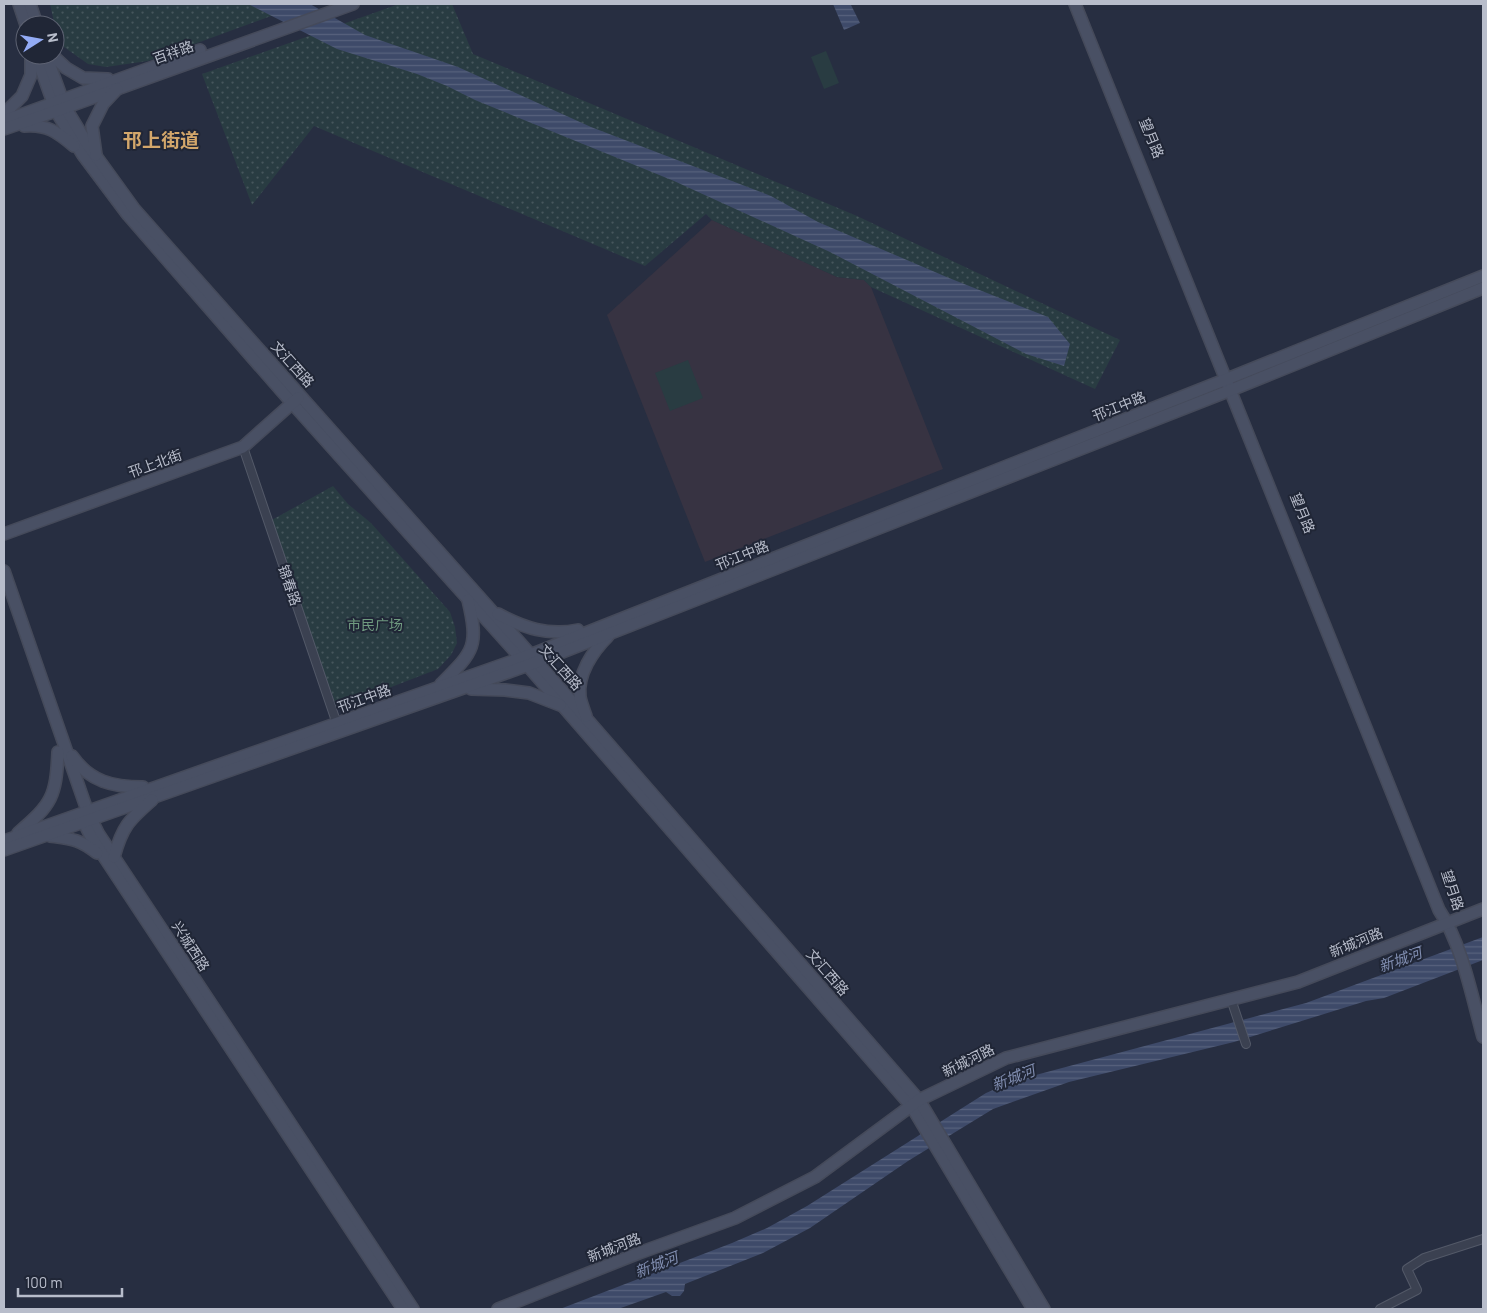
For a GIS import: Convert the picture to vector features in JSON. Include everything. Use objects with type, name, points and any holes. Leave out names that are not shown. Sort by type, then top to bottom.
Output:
[{"type":"main road","name":"百祥路","points":[[4,126],[330,7],[353,4]]},
{"type":"main road","name":"望月路","points":[[1075,4],[1446,908],[1447,922],[1464,970],[1483,1037]]},
{"type":"main road","name":"望月路","points":[[1082,4],[1229,378]]},
{"type":"main road","points":[[4,114],[22,96],[31,75],[31,65]]},
{"type":"main road","name":"文汇西路","points":[[41,65],[83,154],[128,215],[490,610],[563,706],[916,1104]]},
{"type":"main road","name":"文汇西路","points":[[49,65],[59,105],[135,210],[467,598],[587,720],[916,1104],[1044,1309]]},
{"type":"main road","points":[[63,65],[83,78],[117,84],[103,104],[92,126],[96,156]]},
{"type":"main road","points":[[4,126],[39,125],[60,134],[83,154]]},
{"type":"main road","name":"邗江中路","points":[[8,839],[85,816],[462,689],[529,660],[1483,276]]},
{"type":"main road","name":"邗江中路","points":[[607,629],[1234,390],[1483,288]]},
{"type":"main road","name":"邗上北街","points":[[4,534],[243,447],[297,399]]},
{"type":"main road","name":"兴城西路","points":[[4,571],[61,749]]},
{"type":"main road","name":"兴城西路","points":[[4,598],[85,816],[110,859],[399,1306]]},
{"type":"main road","points":[[438,687],[461,664],[473,646],[474,627],[467,598]]},
{"type":"main road","points":[[490,610],[518,625],[541,632],[564,633],[607,629]]},
{"type":"main road","points":[[587,720],[580,696],[583,674],[593,652],[607,629]]},
{"type":"main road","name":"邗江中路","points":[[155,792],[438,687],[529,660]]},
{"type":"main road","points":[[462,689],[505,690],[529,693],[563,706]]},
{"type":"main road","points":[[61,749],[80,767],[98,779],[120,787],[155,792]]},
{"type":"main road","points":[[8,839],[35,818],[50,801],[57,781],[61,749]]},
{"type":"main road","points":[[46,836],[75,839],[110,859],[119,838],[129,822],[155,792]]},
{"type":"main road","name":"邗江中路","points":[[4,850],[46,836],[85,816]]},
{"type":"main road","name":"兴城西路","points":[[110,859],[413,1309]]},
{"type":"main road","name":"新城河路","points":[[498,1309],[639,1253],[735,1218],[815,1177],[916,1104],[1006,1058],[1298,982],[1483,909]]},
{"type":"main road","name":"文汇西路","points":[[942,1148],[1033,1309]]},
{"type":"street","name":"锦春路","points":[[243,447],[336,724]]},
{"type":"street","points":[[1231,999],[1246,1044]]},
{"type":"street","points":[[1380,1309],[1417,1290],[1407,1269],[1424,1258],[1483,1238]]},
{"type":"shaded area","points":[[712,220],[837,277],[864,280],[871,287],[943,469],[705,562],[607,315]]},
{"type":"green space","points":[[50,4],[304,4],[148,61],[106,67],[88,64],[65,48],[65,15],[52,15]]},
{"type":"green space","points":[[399,4],[452,4],[473,54],[857,216],[1120,340],[1095,389],[871,287],[864,280],[837,277],[712,220],[706,214],[645,266],[314,126],[252,205],[202,74]]},
{"type":"green space","points":[[826,51],[839,83],[824,89],[811,57]]},
{"type":"green space","points":[[688,360],[703,398],[670,411],[655,373]]},
{"type":"green space","name":"市民广场","points":[[333,486],[348,504],[371,523],[450,612],[455,627],[457,643],[451,655],[438,669],[337,708],[270,521]]},
{"type":"water","points":[[248,4],[310,4],[365,35],[458,67],[591,127],[771,196],[818,222],[949,278],[1048,317],[1070,344],[1064,366],[1026,354],[830,252],[674,181],[475,100],[417,74],[337,49]]},
{"type":"water","points":[[833,4],[853,4],[851,5],[860,23],[844,30]]},
{"type":"water","points":[[1483,937],[1483,960],[1384,998],[1366,1001],[1234,1042],[1069,1082],[993,1109],[908,1161],[810,1228],[763,1253],[685,1284],[684,1291],[680,1296],[672,1296],[666,1292],[618,1309],[560,1309],[767,1228],[807,1206],[986,1093],[1017,1080],[1306,1003]]},
{"type":"district","name":"邗上街道","points":[[161,139]]},
{"type":"water label","name":"新城河","points":[[1400,959]]},
{"type":"water label","name":"新城河","points":[[1013,1077]]},
{"type":"water label","name":"新城河","points":[[656,1264]]}]
